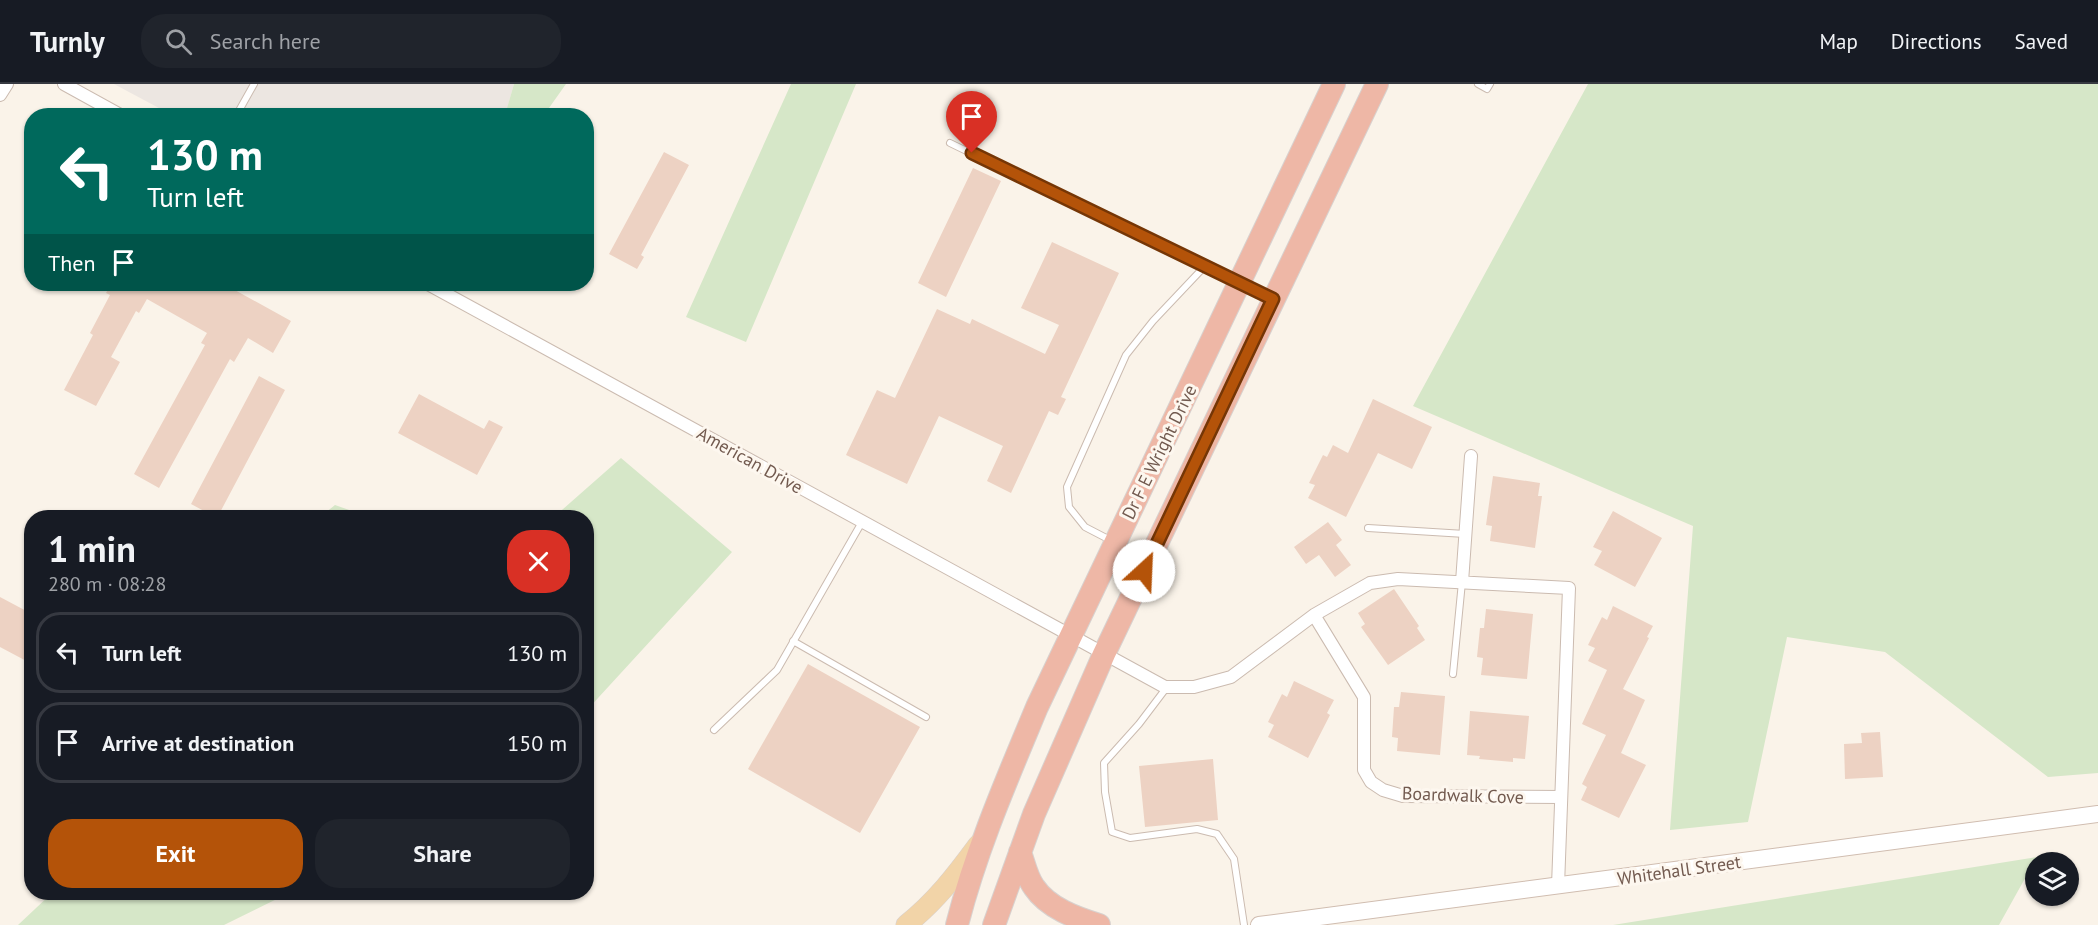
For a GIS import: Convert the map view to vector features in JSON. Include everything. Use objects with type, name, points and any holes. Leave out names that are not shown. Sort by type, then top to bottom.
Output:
[{"type":"highway","name":"Dr F E Wright Drive","points":[[957,925],[966,889],[985,836],[1033,717],[1335,84]]},
{"type":"highway","points":[[994,925],[1034,814],[1104,654],[1377,84]]},
{"type":"highway","points":[[1020,852],[1032,885],[1040,895],[1055,906],[1099,925]]},
{"type":"main road","points":[[906,925],[950,884],[985,836]]},
{"type":"street","points":[[0,95],[7,84]]},
{"type":"street","points":[[64,84],[108,108]]},
{"type":"street","name":"American Drive","points":[[441,291],[1071,636]]},
{"type":"street","points":[[1462,582],[1471,456]]},
{"type":"street","points":[[1071,636],[1167,686],[1194,687],[1231,676],[1314,615],[1370,583],[1398,579],[1569,588],[1558,886]]},
{"type":"street","name":"Boardwalk Cove","points":[[1314,615],[1364,697],[1364,770],[1371,782],[1383,790],[1402,796],[1561,797]]},
{"type":"street","name":"Whitehall Street","points":[[1259,925],[2098,814]]},
{"type":"lane","points":[[240,108],[254,84]]},
{"type":"lane","points":[[1479,84],[1487,89],[1490,84]]},
{"type":"lane","points":[[951,143],[1273,299]]},
{"type":"lane","points":[[1116,543],[1084,527],[1069,507],[1067,487],[1126,355],[1153,321],[1204,266]]},
{"type":"lane","points":[[714,730],[777,670],[862,522]]},
{"type":"lane","points":[[1368,528],[1465,534]]},
{"type":"lane","points":[[1453,674],[1462,582]]},
{"type":"lane","points":[[793,641],[926,717]]},
{"type":"lane","points":[[1167,686],[1139,724],[1104,763],[1105,792],[1113,832],[1130,838],[1197,829],[1217,834],[1234,859],[1245,925]]},
{"type":"shaded area","points":[[114,84],[514,84],[507,108],[159,108]]},
{"type":"green space","points":[[514,84],[566,84],[549,108],[507,108]]},
{"type":"green space","points":[[791,84],[856,84],[746,342],[686,317]]},
{"type":"green space","points":[[1588,84],[2098,84],[2098,773],[2048,777],[1885,652],[1787,637],[1748,822],[1670,830],[1693,526],[1413,406]]},
{"type":"green space","points":[[621,458],[732,552],[594,702],[594,510],[562,510]]},
{"type":"green space","points":[[335,505],[349,510],[329,510]]},
{"type":"green space","points":[[2025,859],[2025,878],[1999,925],[1613,925]]},
{"type":"green space","points":[[45,900],[275,900],[224,925],[18,925]]},
{"type":"building","points":[[664,152],[689,165],[641,255],[644,257],[637,269],[609,254]]},
{"type":"building","points":[[973,168],[1001,181],[946,297],[918,283]]},
{"type":"building","points":[[1052,242],[1119,273],[1061,397],[1066,399],[1058,415],[1049,411],[1011,493],[987,481],[1003,446],[939,416],[907,484],[846,455],[877,390],[895,398],[937,309],[970,324],[972,319],[1045,354],[1059,325],[1021,308]]},
{"type":"building","points":[[107,291],[237,291],[291,321],[273,353],[248,338],[234,362],[230,359],[159,488],[134,474],[205,345],[201,343],[207,333],[147,299],[139,313],[136,311],[111,357],[120,362],[96,406],[64,390],[93,335],[90,333],[110,295],[106,293]]},
{"type":"building","points":[[259,376],[285,390],[221,510],[202,510],[191,504]]},
{"type":"building","points":[[419,394],[484,429],[489,420],[503,427],[477,475],[398,433]]},
{"type":"building","points":[[1373,399],[1432,427],[1412,469],[1378,453],[1346,517],[1308,498],[1315,485],[1309,483],[1323,455],[1327,457],[1333,445],[1348,453]]},
{"type":"building","points":[[1493,476],[1540,483],[1538,496],[1542,496],[1535,548],[1490,541],[1492,526],[1486,525]]},
{"type":"building","points":[[1613,511],[1662,538],[1635,587],[1594,565],[1602,551],[1593,547]]},
{"type":"building","points":[[1328,522],[1342,540],[1336,545],[1351,565],[1335,577],[1319,555],[1306,564],[1294,547]]},
{"type":"building","points":[[1394,589],[1419,626],[1417,628],[1425,640],[1388,665],[1361,627],[1365,624],[1358,613]]},
{"type":"building","points":[[0,597],[24,610],[24,660],[0,647]]},
{"type":"building","points":[[1613,606],[1653,626],[1623,689],[1645,700],[1621,753],[1646,765],[1619,818],[1581,800],[1587,787],[1582,784],[1606,735],[1582,724],[1607,670],[1588,661],[1595,648],[1588,645],[1602,617],[1607,620]]},
{"type":"building","points":[[1486,609],[1533,614],[1527,679],[1481,675],[1483,658],[1477,657],[1480,628],[1484,628]]},
{"type":"building","points":[[808,664],[920,727],[860,833],[748,769]]},
{"type":"building","points":[[1294,681],[1334,700],[1327,713],[1330,715],[1308,758],[1268,737],[1274,725],[1268,722],[1282,694],[1287,697]]},
{"type":"building","points":[[1401,692],[1445,696],[1440,755],[1397,751],[1398,738],[1392,737],[1394,707],[1399,707]]},
{"type":"building","points":[[1470,711],[1529,716],[1525,759],[1513,758],[1513,762],[1479,759],[1480,756],[1467,755]]},
{"type":"building","points":[[1880,732],[1883,777],[1845,779],[1844,744],[1862,743],[1861,733]]},
{"type":"building","points":[[1213,759],[1218,820],[1145,827],[1139,766]]},
{"type":"route","points":[[972,153],[1273,299],[1144,571]]}]
